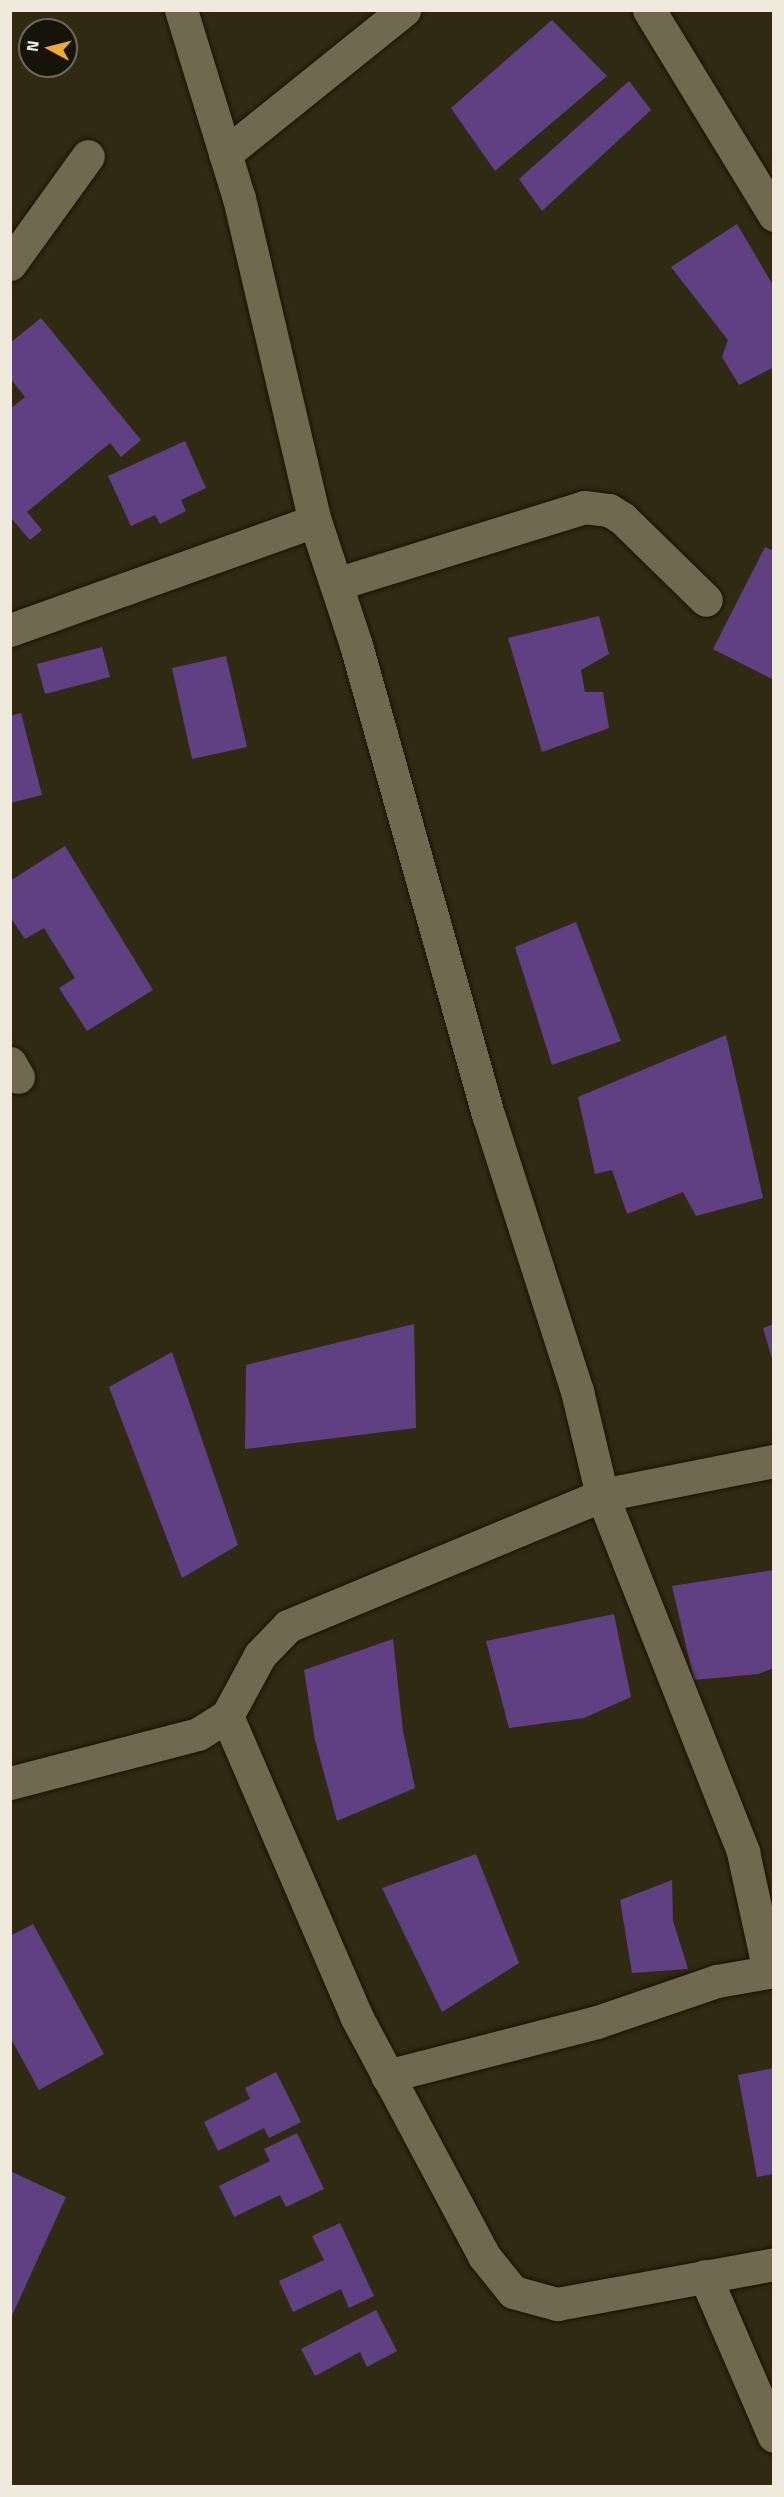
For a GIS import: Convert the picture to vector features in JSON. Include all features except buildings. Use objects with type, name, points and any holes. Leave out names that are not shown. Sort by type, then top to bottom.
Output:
[{"type":"street","points":[[181,10],[239,198],[315,521],[336,584],[489,1117],[577,1391],[602,1494],[743,1852],[771,1971],[717,1981],[597,2022],[387,2076]]},
{"type":"street","points":[[225,154],[404,10]]},
{"type":"street","points":[[649,10],[774,215]]},
{"type":"street","points":[[10,264],[88,156]]},
{"type":"street","points":[[336,584],[584,507],[609,510],[622,518],[706,600]]},
{"type":"street","points":[[10,630],[315,521]]},
{"type":"street","points":[[10,1783],[198,1734],[227,1716],[260,1655],[288,1626],[602,1494],[774,1461]]},
{"type":"street","points":[[227,1716],[356,2016],[484,2256],[513,2292],[557,2304],[774,2264]]},
{"type":"street","points":[[705,2276],[774,2436]]}]
